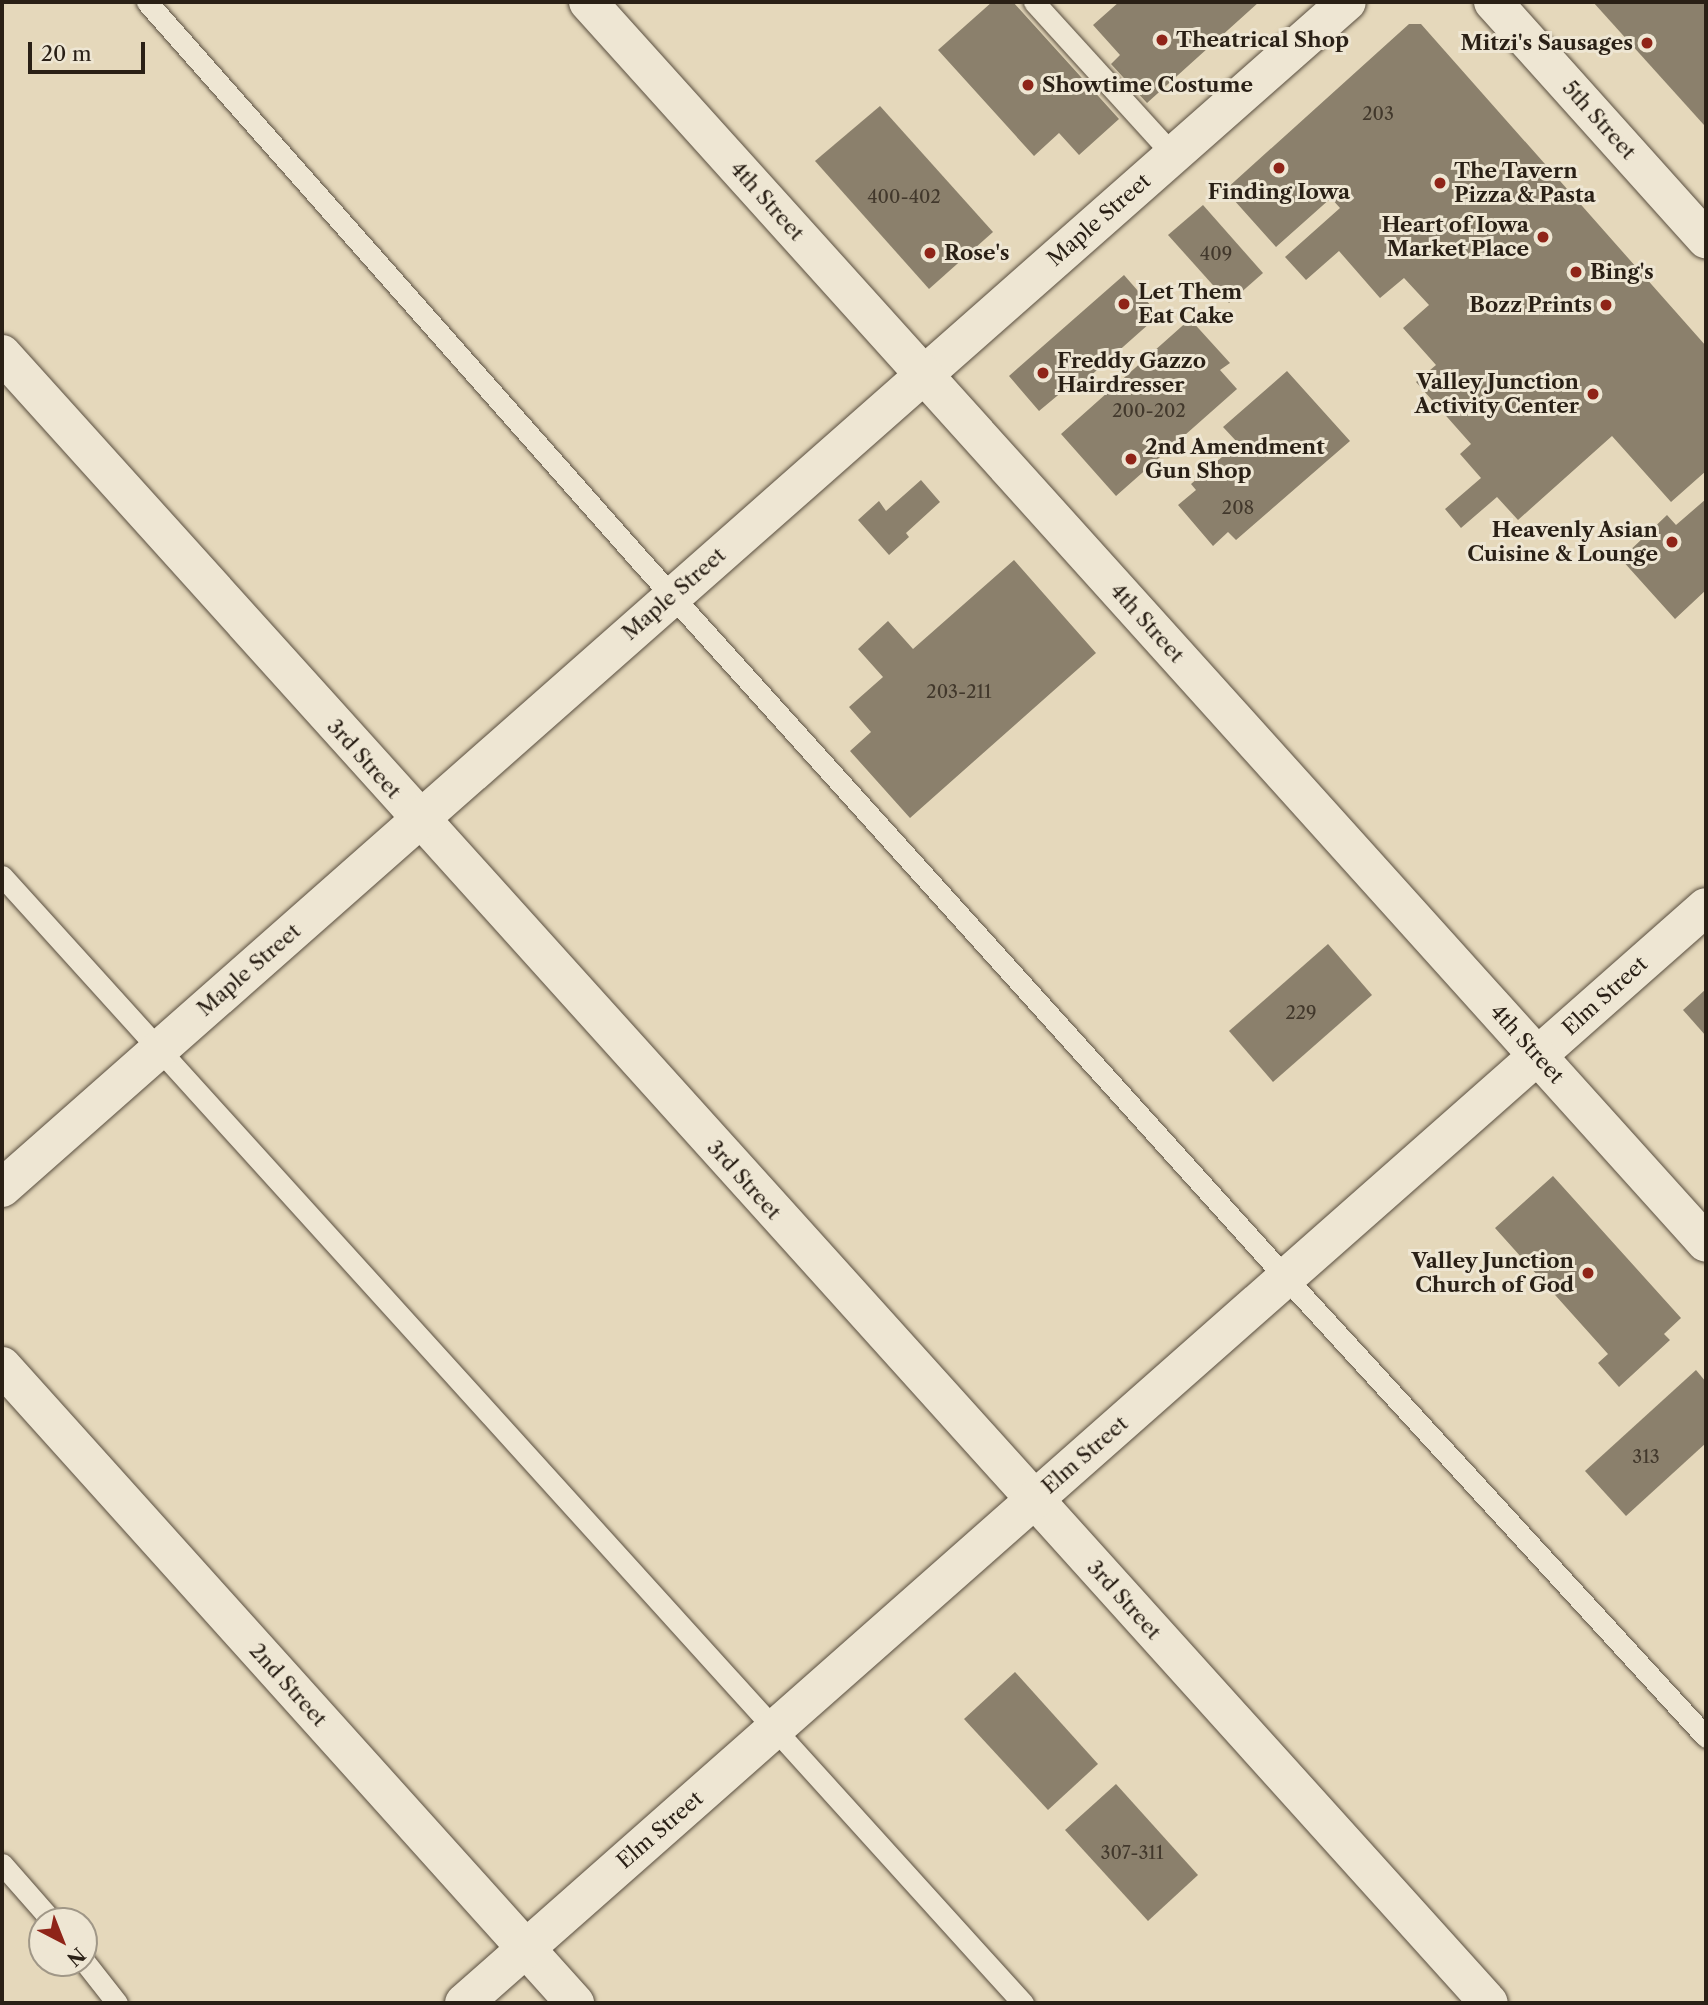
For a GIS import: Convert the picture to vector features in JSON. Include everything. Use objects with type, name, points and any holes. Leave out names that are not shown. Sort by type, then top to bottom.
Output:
[{"type":"street","name":"4th Street","points":[[588,2],[1706,1243]]},
{"type":"street","name":"Maple Street","points":[[2,1188],[1347,2]]},
{"type":"street","name":"5th Street","points":[[1493,2],[1706,239]]},
{"type":"street","name":"3rd Street","points":[[2,354],[1489,2003]]},
{"type":"street","name":"Elm Street","points":[[464,2003],[1706,906]]},
{"type":"street","name":"2nd Street","points":[[2,1366],[575,2003]]},
{"type":"lane","points":[[147,2],[672,596],[1286,1278],[1706,1737]]},
{"type":"lane","points":[[1034,2],[1173,155]]},
{"type":"lane","points":[[2,876],[1023,2003]]},
{"type":"lane","points":[[2,1864],[40,1907]]},
{"type":"lane","points":[[97,1977],[117,2003]]},
{"type":"building","name":"Showtime Costume","points":[[992,2],[1013,2],[1119,119],[1079,155],[1059,133],[1034,156],[938,50]]},
{"type":"building","name":"Theatrical Shop","points":[[1119,2],[1259,2],[1147,103],[1111,64],[1120,55],[1093,25]]},
{"type":"building","points":[[1593,2],[1706,2],[1704,125]]},
{"type":"building","points":[[1409,24],[1421,24],[1706,346],[1706,471],[1671,502],[1612,436],[1518,520],[1497,497],[1461,528],[1445,509],[1481,478],[1460,454],[1471,444],[1416,382],[1436,365],[1403,328],[1429,305],[1404,278],[1380,298],[1339,251],[1306,280],[1285,257],[1340,208],[1331,198],[1276,247],[1225,190]]},
{"type":"building","points":[[880,106],[993,232],[929,289],[815,161]]},
{"type":"building","points":[[1203,205],[1263,273],[1229,303],[1168,235]]},
{"type":"building","points":[[1124,275],[1159,315],[1079,386],[1075,381],[1039,411],[1009,376]]},
{"type":"building","points":[[1190,319],[1230,363],[1220,370],[1237,389],[1116,496],[1061,434]]},
{"type":"building","points":[[1287,371],[1350,441],[1236,540],[1228,532],[1213,546],[1178,505],[1196,490],[1191,484],[1238,443],[1223,427]]},
{"type":"building","points":[[921,480],[940,502],[906,533],[909,537],[889,555],[858,520],[879,501],[886,511]]},
{"type":"building","name":"Heavenly Asian Cuisine & Lounge","points":[[1706,499],[1706,590],[1675,619],[1621,559],[1667,515],[1676,525]]},
{"type":"building","points":[[1014,560],[1096,653],[910,818],[850,751],[871,732],[849,707],[883,677],[858,649],[888,621],[913,649]]},
{"type":"building","points":[[1328,944],[1372,995],[1273,1082],[1229,1031]]},
{"type":"building","points":[[1706,989],[1706,1036],[1683,1010]]},
{"type":"building","name":"Valley Junction Church of God","points":[[1553,1176],[1681,1318],[1664,1334],[1670,1340],[1619,1387],[1598,1363],[1608,1354],[1495,1228]]},
{"type":"building","points":[[1696,1370],[1706,1382],[1706,1443],[1626,1516],[1585,1471]]},
{"type":"building","points":[[1015,1672],[1098,1764],[1048,1810],[964,1719]]},
{"type":"building","points":[[1116,1784],[1198,1875],[1148,1921],[1065,1830]]},
{"type":"place","name":"Theatrical Shop","points":[[1162,40]]},
{"type":"place","name":"Mitzi's Sausages","points":[[1647,43]]},
{"type":"place","name":"Showtime Costume","points":[[1028,85]]},
{"type":"place","name":"Finding Iowa","points":[[1279,168]]},
{"type":"place","name":"The Tavern Pizza & Pasta","points":[[1440,183]]},
{"type":"place","name":"Heart of Iowa Market Place","points":[[1543,237]]},
{"type":"place","name":"Rose's","points":[[930,253]]},
{"type":"place","name":"Bing's","points":[[1576,272]]},
{"type":"place","name":"Let Them Eat Cake","points":[[1124,304]]},
{"type":"place","name":"Bozz Prints","points":[[1606,305]]},
{"type":"place","name":"Freddy Gazzo Hairdresser","points":[[1043,373]]},
{"type":"place","name":"Valley Junction Activity Center","points":[[1593,394]]},
{"type":"place","name":"2nd Amendment Gun Shop","points":[[1131,459]]},
{"type":"place","name":"Heavenly Asian Cuisine & Lounge","points":[[1672,542]]},
{"type":"place","name":"Valley Junction Church of God","points":[[1588,1273]]}]
